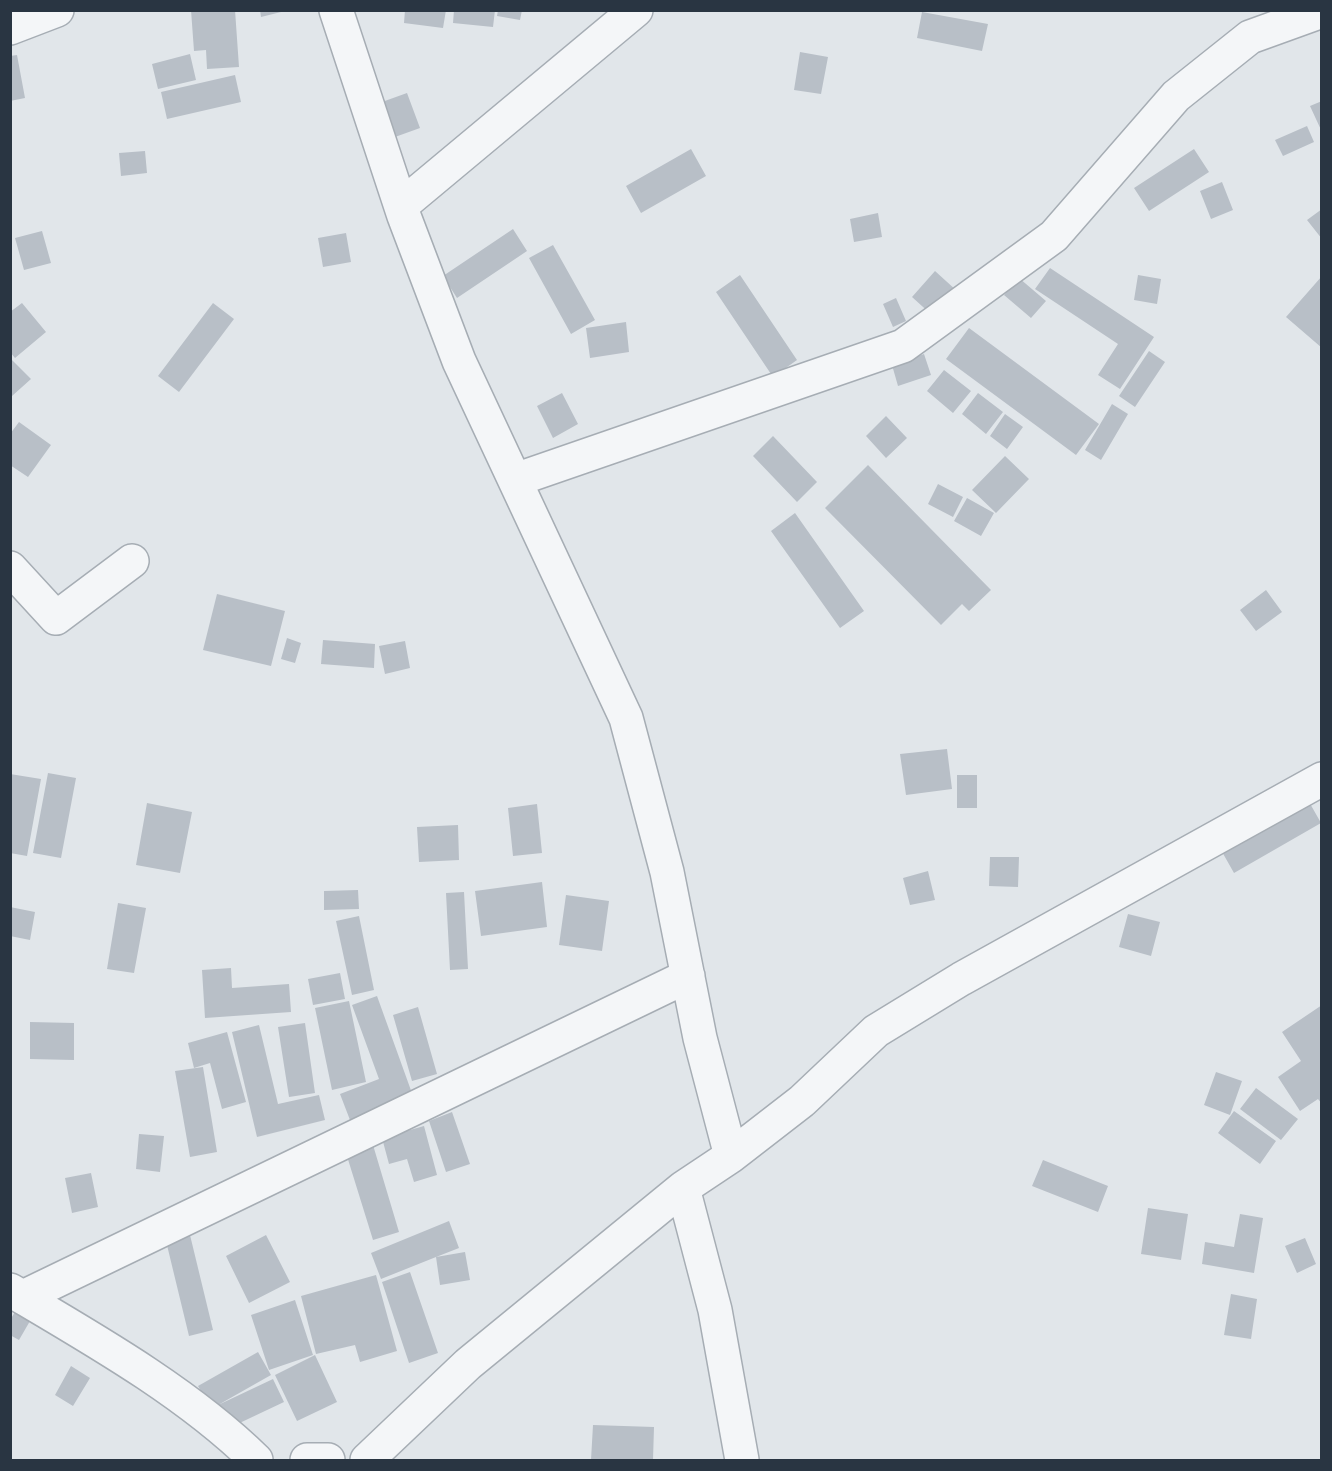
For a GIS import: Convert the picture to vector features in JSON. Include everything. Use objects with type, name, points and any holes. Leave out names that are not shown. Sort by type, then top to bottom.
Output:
[{"type":"street","points":[[10,28],[57,10]]},
{"type":"street","points":[[336,10],[401,206],[459,360],[626,718],[667,872],[700,1038],[731,1156]]},
{"type":"street","points":[[401,206],[636,10]]},
{"type":"street","points":[[515,480],[903,346],[1054,236],[1176,96],[1250,37],[1322,10]]},
{"type":"street","points":[[10,568],[56,618],[132,561]]},
{"type":"street","points":[[367,1461],[468,1364],[683,1188],[731,1156],[802,1101],[876,1031],[961,979],[1322,779]]},
{"type":"street","points":[[16,1294],[688,976]]},
{"type":"street","points":[[683,1188],[715,1310],[742,1461]]},
{"type":"street","points":[[16,1294],[160,1384],[239,1443],[256,1461]]},
{"type":"street","points":[[307,1461],[328,1461]]},
{"type":"building","points":[[191,10],[235,10],[239,67],[207,69],[206,50],[194,51]]},
{"type":"building","points":[[260,10],[285,10],[285,11],[261,17]]},
{"type":"building","points":[[405,10],[446,10],[443,28],[404,23]]},
{"type":"building","points":[[454,10],[495,10],[493,27],[453,23]]},
{"type":"building","points":[[498,10],[522,10],[520,20],[497,16]]},
{"type":"building","points":[[922,12],[988,24],[982,51],[917,38]]},
{"type":"building","points":[[800,52],[828,57],[821,94],[794,90]]},
{"type":"building","points":[[190,54],[196,80],[158,89],[152,64]]},
{"type":"building","points":[[17,55],[25,98],[10,101],[10,56]]},
{"type":"building","points":[[235,75],[241,102],[167,119],[161,92]]},
{"type":"building","points":[[407,93],[420,128],[395,137],[382,102]]},
{"type":"building","points":[[1322,101],[1322,132],[1310,106]]},
{"type":"building","points":[[1307,126],[1314,142],[1283,156],[1275,140]]},
{"type":"building","points":[[691,149],[706,176],[641,213],[626,186]]},
{"type":"building","points":[[1194,149],[1209,172],[1149,211],[1134,188]]},
{"type":"building","points":[[145,151],[147,173],[121,176],[119,153]]},
{"type":"building","points":[[1222,182],[1233,210],[1211,219],[1200,191]]},
{"type":"building","points":[[1322,209],[1322,239],[1307,220]]},
{"type":"building","points":[[878,213],[882,237],[854,242],[850,219]]},
{"type":"building","points":[[513,229],[527,251],[457,298],[443,276]]},
{"type":"building","points":[[42,231],[51,263],[24,270],[15,238]]},
{"type":"building","points":[[346,233],[351,262],[323,267],[318,238]]},
{"type":"building","points":[[553,245],[595,320],[571,334],[529,258]]},
{"type":"building","points":[[1050,268],[1154,337],[1120,389],[1098,375],[1118,344],[1035,289]]},
{"type":"building","points":[[935,271],[957,291],[933,316],[912,297]]},
{"type":"building","points":[[740,275],[797,360],[773,377],[716,292]]},
{"type":"building","points":[[1138,275],[1161,279],[1157,304],[1134,300]]},
{"type":"building","points":[[1322,276],[1322,348],[1286,317]]},
{"type":"building","points":[[1019,278],[1046,301],[1031,318],[1004,295]]},
{"type":"building","points":[[896,298],[906,321],[893,327],[883,304]]},
{"type":"building","points":[[22,303],[46,332],[15,358],[10,352],[10,312]]},
{"type":"building","points":[[213,303],[234,319],[179,392],[158,376]]},
{"type":"building","points":[[626,322],[629,352],[590,358],[586,328]]},
{"type":"building","points":[[969,328],[1099,424],[1076,455],[946,359]]},
{"type":"building","points":[[1149,351],[1165,362],[1135,407],[1119,396]]},
{"type":"building","points":[[924,354],[931,375],[898,386],[892,365]]},
{"type":"building","points":[[10,358],[31,379],[12,396],[10,394]]},
{"type":"building","points":[[944,370],[971,391],[953,413],[927,391]]},
{"type":"building","points":[[562,393],[578,424],[553,438],[537,406]]},
{"type":"building","points":[[978,393],[1003,412],[986,434],[962,414]]},
{"type":"building","points":[[1112,404],[1128,414],[1101,460],[1085,450]]},
{"type":"building","points":[[1005,414],[1023,427],[1007,449],[990,436]]},
{"type":"building","points":[[886,416],[907,438],[886,458],[866,436]]},
{"type":"building","points":[[19,422],[51,445],[28,477],[10,465],[10,434]]},
{"type":"building","points":[[773,436],[817,482],[797,502],[753,456]]},
{"type":"building","points":[[1005,456],[1029,479],[996,513],[972,490]]},
{"type":"building","points":[[868,465],[991,590],[969,611],[962,604],[941,625],[825,508]]},
{"type":"building","points":[[938,484],[963,497],[953,517],[928,504]]},
{"type":"building","points":[[967,498],[994,513],[981,536],[954,521]]},
{"type":"building","points":[[795,513],[864,611],[840,628],[771,531]]},
{"type":"building","points":[[1266,590],[1282,612],[1256,631],[1240,610]]},
{"type":"building","points":[[217,594],[285,611],[271,666],[203,650]]},
{"type":"building","points":[[287,638],[301,643],[295,663],[281,659]]},
{"type":"building","points":[[323,640],[375,644],[374,668],[321,664]]},
{"type":"building","points":[[405,641],[410,668],[385,674],[379,646]]},
{"type":"building","points":[[947,749],[952,789],[906,795],[900,754]]},
{"type":"building","points":[[48,773],[76,778],[61,858],[33,853]]},
{"type":"building","points":[[10,774],[41,779],[27,856],[10,853]]},
{"type":"building","points":[[957,775],[977,775],[977,808],[957,808]]},
{"type":"building","points":[[1308,800],[1321,823],[1234,873],[1221,850]]},
{"type":"building","points":[[147,803],[192,812],[180,873],[136,865]]},
{"type":"building","points":[[537,804],[542,853],[513,856],[508,808]]},
{"type":"building","points":[[458,825],[459,860],[419,862],[417,827]]},
{"type":"building","points":[[990,857],[1019,857],[1018,887],[989,886]]},
{"type":"building","points":[[928,871],[935,900],[910,905],[903,878]]},
{"type":"building","points":[[542,882],[547,927],[481,936],[475,891]]},
{"type":"building","points":[[358,890],[359,909],[324,910],[324,891]]},
{"type":"building","points":[[464,892],[468,969],[450,970],[446,893]]},
{"type":"building","points":[[566,895],[609,901],[602,951],[559,945]]},
{"type":"building","points":[[118,903],[146,908],[134,973],[107,969]]},
{"type":"building","points":[[10,907],[35,912],[30,940],[10,936]]},
{"type":"building","points":[[1128,914],[1160,922],[1151,956],[1119,947]]},
{"type":"building","points":[[359,916],[374,990],[352,995],[336,921]]},
{"type":"building","points":[[231,968],[232,988],[289,984],[291,1012],[205,1018],[202,970]]},
{"type":"building","points":[[340,973],[345,999],[313,1005],[308,979]]},
{"type":"building","points":[[377,996],[413,1096],[350,1120],[340,1094],[379,1079],[352,1005]]},
{"type":"building","points":[[349,1001],[366,1082],[332,1090],[315,1008]]},
{"type":"building","points":[[1322,1005],[1322,1104],[1318,1099],[1300,1111],[1278,1077],[1301,1061],[1282,1032]]},
{"type":"building","points":[[418,1007],[437,1074],[412,1081],[393,1015]]},
{"type":"building","points":[[30,1022],[74,1023],[74,1060],[30,1059]]},
{"type":"building","points":[[305,1023],[315,1093],[289,1097],[278,1027]]},
{"type":"building","points":[[259,1025],[278,1104],[319,1095],[325,1120],[257,1137],[232,1032]]},
{"type":"building","points":[[227,1032],[246,1102],[222,1109],[210,1063],[194,1068],[188,1043]]},
{"type":"building","points":[[203,1067],[217,1152],[190,1157],[175,1071]]},
{"type":"building","points":[[1216,1072],[1242,1081],[1230,1115],[1204,1105]]},
{"type":"building","points":[[1256,1088],[1298,1119],[1281,1140],[1240,1109]]},
{"type":"building","points":[[1234,1111],[1276,1141],[1260,1164],[1218,1133]]},
{"type":"building","points":[[452,1112],[470,1164],[446,1172],[429,1121]]},
{"type":"building","points":[[424,1126],[437,1175],[414,1182],[407,1159],[389,1164],[382,1138]]},
{"type":"building","points":[[139,1134],[164,1136],[160,1172],[136,1169]]},
{"type":"building","points":[[373,1145],[399,1232],[373,1240],[346,1153]]},
{"type":"building","points":[[1043,1160],[1108,1186],[1098,1212],[1032,1186]]},
{"type":"building","points":[[91,1173],[98,1207],[72,1213],[65,1178]]},
{"type":"building","points":[[1148,1208],[1188,1214],[1181,1260],[1141,1254]]},
{"type":"building","points":[[1240,1214],[1263,1218],[1254,1273],[1202,1264],[1205,1242],[1234,1247]]},
{"type":"building","points":[[449,1221],[459,1248],[381,1279],[371,1253]]},
{"type":"building","points":[[190,1235],[213,1330],[189,1336],[166,1241]]},
{"type":"building","points":[[266,1235],[290,1282],[249,1303],[226,1256]]},
{"type":"building","points":[[1305,1238],[1316,1264],[1297,1273],[1285,1246]]},
{"type":"building","points":[[465,1252],[470,1280],[440,1285],[436,1257]]},
{"type":"building","points":[[410,1272],[438,1353],[409,1363],[382,1282]]},
{"type":"building","points":[[376,1275],[397,1351],[360,1362],[355,1345],[316,1354],[301,1296]]},
{"type":"building","points":[[1231,1294],[1257,1299],[1251,1339],[1224,1335]]},
{"type":"building","points":[[295,1300],[313,1355],[269,1370],[251,1315]]},
{"type":"building","points":[[15,1312],[30,1321],[19,1340],[10,1335],[10,1320]]},
{"type":"building","points":[[258,1352],[271,1375],[211,1409],[198,1386]]},
{"type":"building","points":[[315,1355],[337,1402],[297,1421],[275,1375]]},
{"type":"building","points":[[71,1366],[90,1378],[73,1406],[55,1395]]},
{"type":"building","points":[[273,1379],[284,1402],[229,1428],[218,1405]]},
{"type":"building","points":[[593,1425],[654,1427],[653,1460],[591,1460]]}]
